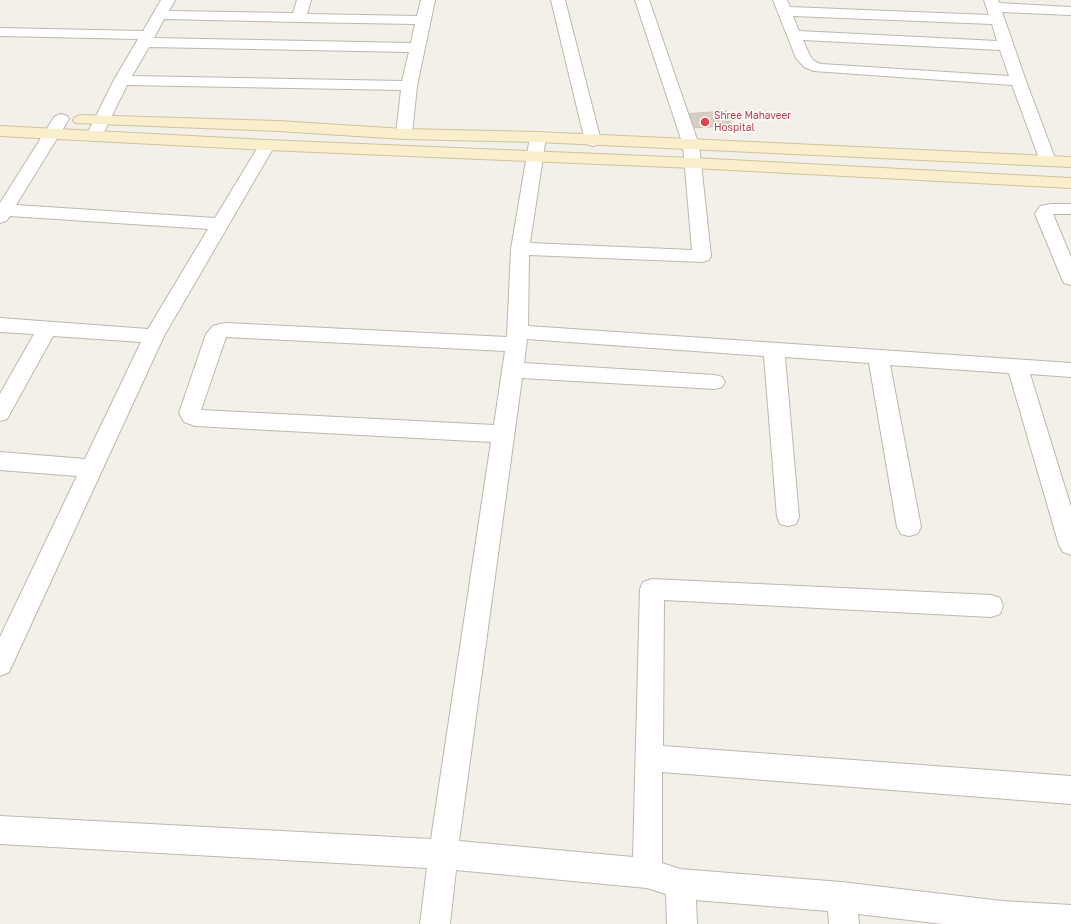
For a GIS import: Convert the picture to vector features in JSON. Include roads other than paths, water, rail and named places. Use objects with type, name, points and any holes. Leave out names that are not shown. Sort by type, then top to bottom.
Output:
[{"type":"street","points":[[94,136],[122,80],[168,0]]},
{"type":"street","points":[[299,18],[304,0]]},
{"type":"street","points":[[404,134],[409,86],[428,0]]},
{"type":"street","points":[[558,0],[594,141]]},
{"type":"street","points":[[520,249],[702,256],[691,146],[642,0]]},
{"type":"street","points":[[1018,81],[819,68],[809,64],[803,58],[782,6],[1071,11]]},
{"type":"street","points":[[994,9],[1018,81],[1048,161]]},
{"type":"street","points":[[159,15],[424,20]]},
{"type":"street","points":[[0,32],[417,48]]},
{"type":"street","points":[[794,35],[1006,46]]},
{"type":"street","points":[[122,80],[409,86]]},
{"type":"street","points":[[0,116],[102,121],[278,126],[404,134],[693,163],[1071,183]]},
{"type":"street","points":[[61,119],[2,214],[219,224]]},
{"type":"street","points":[[0,131],[267,145],[536,147],[594,141],[1071,162]]},
{"type":"street","points":[[0,664],[154,336],[267,145]]},
{"type":"street","points":[[435,924],[442,854],[518,338],[520,249],[536,147]]},
{"type":"street","points":[[1071,209],[1051,209],[1046,210],[1044,214],[1066,254],[1071,279]]},
{"type":"street","points":[[0,325],[154,336]]},
{"type":"street","points":[[0,413],[47,329]]},
{"type":"street","points":[[504,434],[195,418],[191,416],[190,413],[216,334],[220,331],[518,338],[774,350],[1071,370]]},
{"type":"street","points":[[774,350],[788,517]]},
{"type":"street","points":[[878,357],[909,527]]},
{"type":"street","points":[[1017,366],[1071,545]]},
{"type":"street","points":[[513,370],[715,382]]},
{"type":"street","points":[[0,461],[91,468]]},
{"type":"street","points":[[647,873],[652,589],[991,606]]},
{"type":"street","points":[[649,758],[1071,790]]},
{"type":"street","points":[[0,830],[442,854],[647,873],[680,884],[842,911],[1003,920],[1071,920]]},
{"type":"street","points":[[680,884],[682,924]]},
{"type":"place","name":"Shree Mahaveer Hospital","points":[[705,122]]}]
